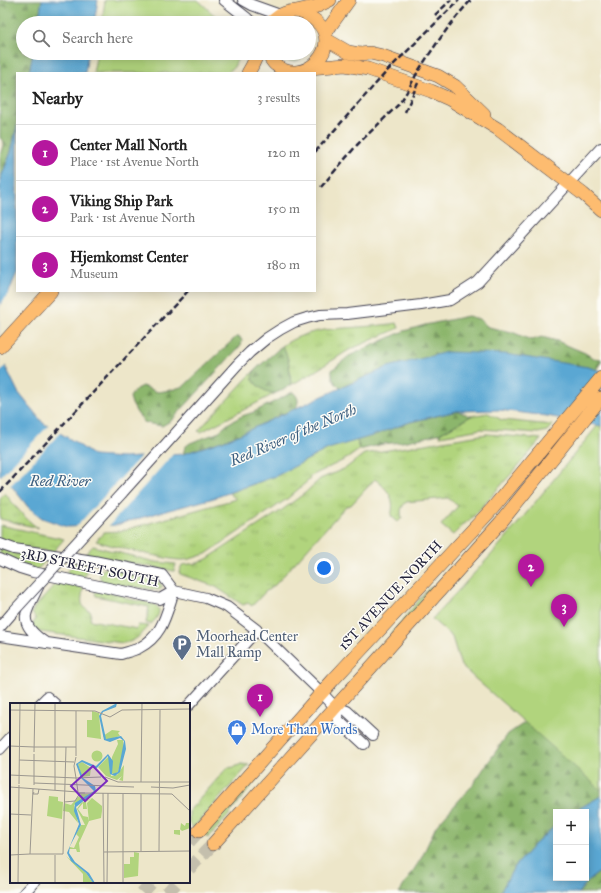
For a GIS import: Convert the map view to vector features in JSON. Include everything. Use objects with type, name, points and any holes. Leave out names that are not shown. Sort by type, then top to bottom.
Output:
[{"type":"main road","points":[[281,16],[287,12],[318,6],[330,0]]},
{"type":"main road","points":[[300,72],[310,68],[318,61],[324,51],[326,37],[331,25],[348,0]]},
{"type":"main road","points":[[296,11],[309,16]]},
{"type":"main road","points":[[316,21],[323,29],[326,37],[348,52],[360,54],[370,53],[383,56],[438,76],[456,86],[498,129]]},
{"type":"main road","points":[[249,72],[256,60]]},
{"type":"main road","points":[[271,60],[277,66],[292,72]]},
{"type":"main road","points":[[310,68],[345,65],[368,69],[431,90],[449,99],[498,129],[569,183],[601,210]]},
{"type":"main road","points":[[0,347],[51,292]]},
{"type":"main road","name":"1ST AVENUE NORTH","points":[[199,831],[322,693],[492,509],[601,378]]},
{"type":"main road","points":[[212,844],[501,522],[601,398]]},
{"type":"street","points":[[224,0],[244,16]]},
{"type":"street","points":[[243,0],[271,16]]},
{"type":"street","points":[[233,7],[240,16]]},
{"type":"street","points":[[0,627],[237,365],[262,342],[294,322],[320,315],[347,314],[450,300],[478,282],[601,148]]},
{"type":"street","points":[[0,544],[14,549],[94,561],[162,574],[174,591],[206,598],[227,608],[257,630],[335,707],[347,711],[373,735]]},
{"type":"street","name":"3RD STREET SOUTH","points":[[0,560],[33,572],[160,598],[174,591]]},
{"type":"street","points":[[40,583],[26,617],[31,630],[37,637],[46,643]]},
{"type":"street","points":[[0,636],[121,654],[138,648],[150,641],[160,630],[174,591]]},
{"type":"street","points":[[190,704],[257,630]]},
{"type":"street","points":[[335,707],[338,720],[364,744]]},
{"type":"street","points":[[0,749],[10,737]]},
{"type":"street","points":[[24,893],[33,883]]},
{"type":"green space","points":[[0,0],[42,0],[39,16],[16,16],[16,60],[32,60],[29,72],[16,72],[16,130],[11,152],[0,180],[0,156],[4,141],[0,138]]},
{"type":"green space","points":[[105,0],[198,0],[216,16],[103,16]]},
{"type":"green space","points":[[96,60],[237,60],[234,67],[228,72],[93,72]]},
{"type":"green space","points":[[468,316],[479,319],[488,327],[512,332],[531,340],[542,337],[557,341],[593,358],[601,359],[601,362],[596,370],[588,367],[388,367],[340,388],[332,376],[332,370],[349,356],[404,331]]},
{"type":"green space","points":[[397,323],[399,328],[349,350],[291,385],[288,361],[282,346],[291,340],[320,331]]},
{"type":"green space","points":[[236,337],[240,337],[242,341],[241,345],[172,420],[162,426],[144,422],[137,413],[130,397],[136,389],[142,386],[158,392],[184,386]]},
{"type":"green space","points":[[282,346],[288,361],[291,385],[283,390],[272,393],[262,389],[254,382],[252,379],[253,374],[256,369]]},
{"type":"green space","points":[[256,369],[253,374],[257,385],[271,393],[276,393],[201,432],[198,431],[250,375]]},
{"type":"green space","points":[[293,392],[298,400],[296,408],[234,437],[183,454],[185,447],[190,443],[217,433],[229,423]]},
{"type":"green space","points":[[457,411],[471,416],[441,433],[359,450],[357,440],[410,422]]},
{"type":"green space","points":[[488,413],[502,420],[552,425],[547,431],[538,433],[481,429],[440,436],[441,433],[471,416]]},
{"type":"green space","points":[[598,425],[601,426],[601,790],[461,666],[452,637],[432,619],[515,527]]},
{"type":"green space","points":[[487,434],[541,439],[472,518],[453,535],[441,525],[458,506],[448,498],[406,502],[401,509],[402,518],[398,522],[391,516],[392,499],[390,495],[375,479],[351,505],[346,506],[275,585],[265,592],[252,606],[248,603],[243,605],[216,587],[180,574],[179,572],[182,565],[198,563],[207,559],[282,510],[305,493],[320,479],[346,468],[364,454]]},
{"type":"green space","points":[[357,440],[359,450],[348,458],[309,477],[310,479],[287,499],[206,554],[188,559],[176,560],[96,541],[104,532],[121,531],[236,499],[229,493],[276,476],[328,449]]},
{"type":"green space","points":[[5,493],[24,516],[38,528],[0,519],[0,498]]},
{"type":"green space","points":[[0,525],[64,539],[53,552],[22,547],[0,540]]},
{"type":"green space","points":[[93,546],[155,562],[176,564],[174,571],[84,555]]},
{"type":"green space","points":[[0,548],[48,558],[37,570],[0,557]]},
{"type":"green space","points":[[76,562],[85,565],[87,573],[81,578],[64,575]]},
{"type":"green space","points":[[109,568],[155,579],[162,586],[161,589],[158,590],[104,583],[100,578],[100,573],[103,569]]},
{"type":"green space","points":[[58,582],[83,588],[82,605],[91,612],[90,620],[137,629],[138,625],[149,626],[134,640],[123,643],[37,631],[32,625],[36,619],[32,613],[34,608]]},
{"type":"green space","points":[[437,585],[393,635],[391,634],[428,589]]},
{"type":"green space","points":[[97,590],[120,594],[128,599],[152,603],[156,605],[159,610],[158,616],[151,624],[146,623],[149,607],[96,596],[95,593]]},
{"type":"green space","points":[[601,693],[601,796],[578,809],[553,809],[553,828],[534,845],[513,869],[500,893],[399,893],[422,857],[436,826],[471,787],[508,734],[536,715]]},
{"type":"green space","points":[[269,761],[270,762],[228,816],[208,838],[203,834]]},
{"type":"green space","points":[[241,764],[249,765],[193,828],[190,825],[190,810],[227,768],[235,767]]},
{"type":"green space","points":[[601,871],[601,893],[578,893],[589,880]]},
{"type":"water","points":[[42,0],[98,0],[95,16],[39,16]]},
{"type":"water","points":[[32,60],[87,60],[85,72],[29,72]]},
{"type":"water","points":[[16,130],[16,275],[1,315],[0,353],[0,180],[11,152]]},
{"type":"water","name":"Red River","points":[[447,352],[505,354],[588,367],[601,371],[601,426],[547,416],[499,410],[457,411],[410,422],[372,436],[328,449],[276,476],[214,498],[116,525],[67,527],[42,518],[28,507],[14,489],[0,475],[0,355],[18,392],[43,423],[75,442],[94,456],[124,458],[183,454],[234,437],[388,367]]},
{"type":"water","points":[[601,796],[601,871],[589,880],[589,809],[578,809]]},
{"type":"water","points":[[553,828],[553,881],[588,881],[578,893],[500,893],[513,869],[534,845]]},
{"type":"pier","points":[[13,287],[3,315],[2,354],[7,364],[0,372],[0,305]]},
{"type":"pier","points":[[49,425],[61,432],[9,487],[0,477]]},
{"type":"pier","points":[[174,453],[107,528],[74,529],[142,455]]},
{"type":"tunnel","points":[[190,841],[199,831]]},
{"type":"tunnel","points":[[190,868],[213,844]]},
{"type":"tunnel","points":[[142,893],[151,883]]},
{"type":"tunnel","points":[[167,893],[176,883]]},
{"type":"railway","points":[[435,15],[451,0]]},
{"type":"railway","points":[[316,151],[388,70],[459,0]]},
{"type":"railway","points":[[321,187],[357,145],[398,105],[437,43],[471,0]]},
{"type":"railway","points":[[405,112],[418,83]]},
{"type":"railway","points":[[0,492],[187,292]]},
{"type":"place","name":"Viking Ship Park","points":[[531,587]]},
{"type":"place","name":"Hjemkomst Center","points":[[564,627]]},
{"type":"place","name":"Moorhead Center Mall Ramp","points":[[182,661]]},
{"type":"place","name":"Center Mall North","points":[[260,717]]},
{"type":"place","name":"More Than Words","points":[[237,746]]},
{"type":"water label","name":"Red River of the North","points":[[293,435]]}]
